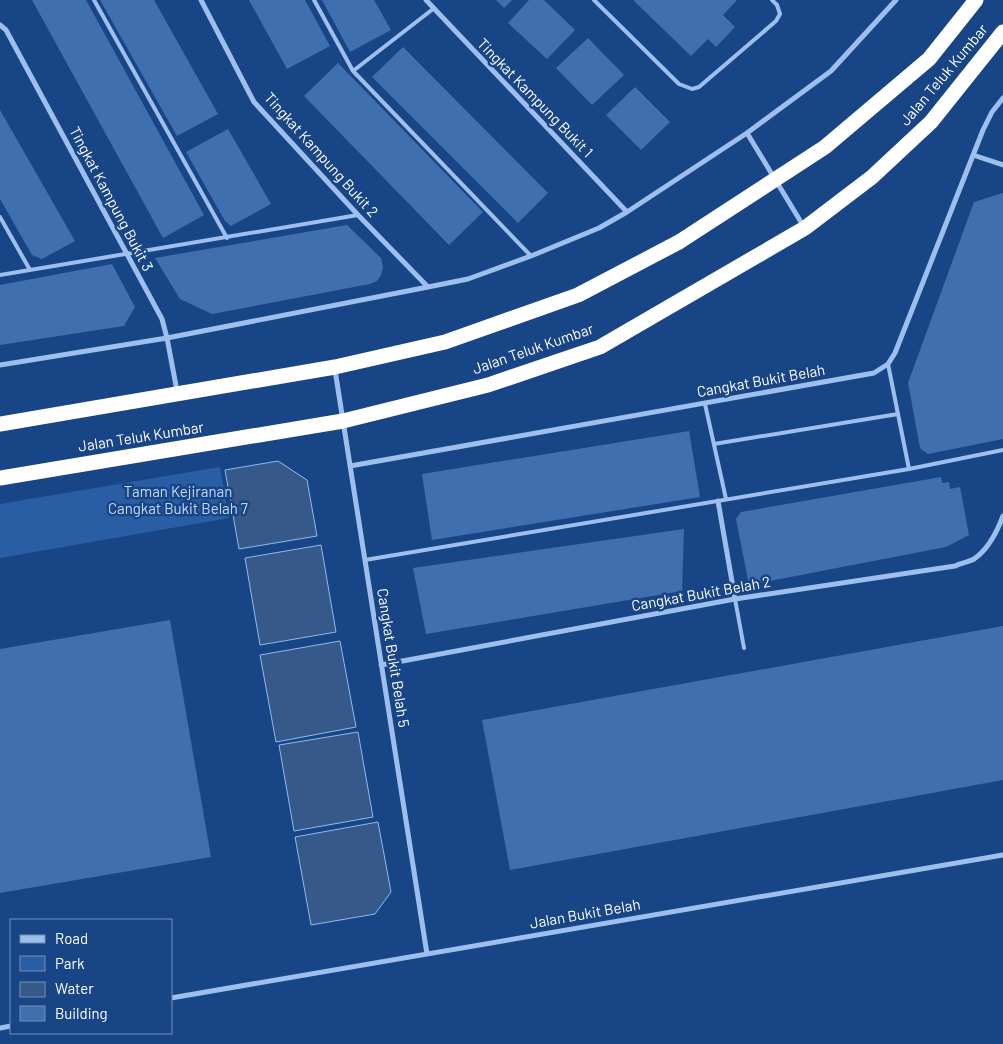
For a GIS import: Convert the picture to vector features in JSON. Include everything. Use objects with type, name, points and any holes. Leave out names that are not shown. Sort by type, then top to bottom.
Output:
[{"type":"highway","name":"Jalan Teluk Kumbar","points":[[0,424],[335,367],[445,342],[578,295],[679,242],[825,147],[929,59],[976,0]]},
{"type":"highway","name":"Jalan Teluk Kumbar","points":[[0,478],[343,421],[488,385],[600,347],[805,228],[872,177],[931,122],[1003,32]]},
{"type":"street","name":"Tingkat Kampung Bukit 2","points":[[201,0],[254,102],[358,215],[428,287]]},
{"type":"street","name":"Tingkat Kampung Bukit 1","points":[[426,0],[627,212]]},
{"type":"street","points":[[0,365],[167,338],[468,279],[531,256],[599,228],[627,212],[747,134],[832,71],[896,0]]},
{"type":"street","name":"Tingkat Kampung Bukit 3","points":[[0,25],[6,30],[162,319],[177,393]]},
{"type":"street","points":[[888,364],[895,353],[973,155],[992,112],[1003,98]]},
{"type":"street","points":[[747,134],[805,228]]},
{"type":"street","points":[[973,155],[1003,165]]},
{"type":"street","name":"Cangkat Bukit Belah","points":[[350,466],[874,373],[888,364]]},
{"type":"street","name":"Cangkat Bukit Belah 5","points":[[335,367],[427,954]]},
{"type":"street","points":[[718,501],[735,599]]},
{"type":"street","name":"Cangkat Bukit Belah 2","points":[[381,665],[735,599],[955,566],[974,558],[988,546],[997,532],[1003,516]]},
{"type":"street","name":"Jalan Bukit Belah","points":[[172,998],[1003,855]]},
{"type":"lane","points":[[94,0],[227,238]]},
{"type":"lane","points":[[314,0],[353,71],[531,256]]},
{"type":"lane","points":[[594,0],[679,84],[692,89],[699,87],[776,22],[780,14],[777,5],[772,0]]},
{"type":"lane","points":[[353,71],[433,9]]},
{"type":"lane","points":[[0,276],[358,215]]},
{"type":"lane","points":[[0,217],[30,270]]},
{"type":"lane","points":[[888,364],[909,468]]},
{"type":"lane","points":[[705,404],[726,499]]},
{"type":"lane","points":[[714,444],[898,414]]},
{"type":"lane","points":[[365,560],[718,501],[1003,450]]},
{"type":"lane","points":[[735,599],[744,648]]},
{"type":"green space","name":"Taman Kejiranan Cangkat Bukit Belah 7","points":[[220,467],[229,518],[0,558],[0,504]]},
{"type":"water","points":[[278,461],[307,480],[317,536],[239,549],[225,470]]},
{"type":"water","points":[[321,545],[336,632],[260,645],[245,558]]},
{"type":"water","points":[[340,641],[356,727],[276,742],[260,655]]},
{"type":"water","points":[[358,732],[373,817],[294,831],[279,745]]},
{"type":"water","points":[[378,822],[391,892],[375,914],[311,925],[295,837]]},
{"type":"building","points":[[32,0],[86,0],[204,215],[163,238]]},
{"type":"building","points":[[100,0],[154,0],[218,114],[177,136]]},
{"type":"building","points":[[249,0],[305,0],[330,46],[287,69]]},
{"type":"building","points":[[322,0],[374,0],[391,30],[350,52]]},
{"type":"building","points":[[496,0],[512,0],[504,8]]},
{"type":"building","points":[[529,0],[544,0],[575,30],[547,59],[508,23]]},
{"type":"building","points":[[633,0],[737,0],[723,15],[735,27],[716,47],[708,39],[691,56]]},
{"type":"building","points":[[588,38],[624,75],[592,105],[556,68]]},
{"type":"building","points":[[403,47],[548,193],[518,223],[372,77]]},
{"type":"building","points":[[338,63],[483,212],[449,245],[304,96]]},
{"type":"building","points":[[635,87],[670,122],[641,150],[606,115]]},
{"type":"building","points":[[0,110],[75,241],[42,259],[32,255],[0,199]]},
{"type":"building","points":[[228,129],[271,204],[231,226],[225,221],[186,152]]},
{"type":"building","points":[[1003,193],[1003,439],[928,454],[920,448],[908,383],[974,202]]},
{"type":"building","points":[[347,225],[381,258],[383,267],[377,281],[370,284],[212,314],[180,299],[155,258]]},
{"type":"building","points":[[112,264],[135,307],[124,326],[0,345],[0,285]]},
{"type":"building","points":[[689,431],[700,497],[432,540],[422,474]]},
{"type":"building","points":[[941,477],[942,483],[949,482],[950,489],[960,487],[969,535],[946,547],[749,585],[736,519],[741,512]]},
{"type":"building","points":[[684,529],[682,591],[426,634],[413,568]]},
{"type":"building","points":[[170,620],[211,857],[0,893],[0,649]]},
{"type":"building","points":[[1003,626],[1003,780],[510,870],[482,720]]}]
